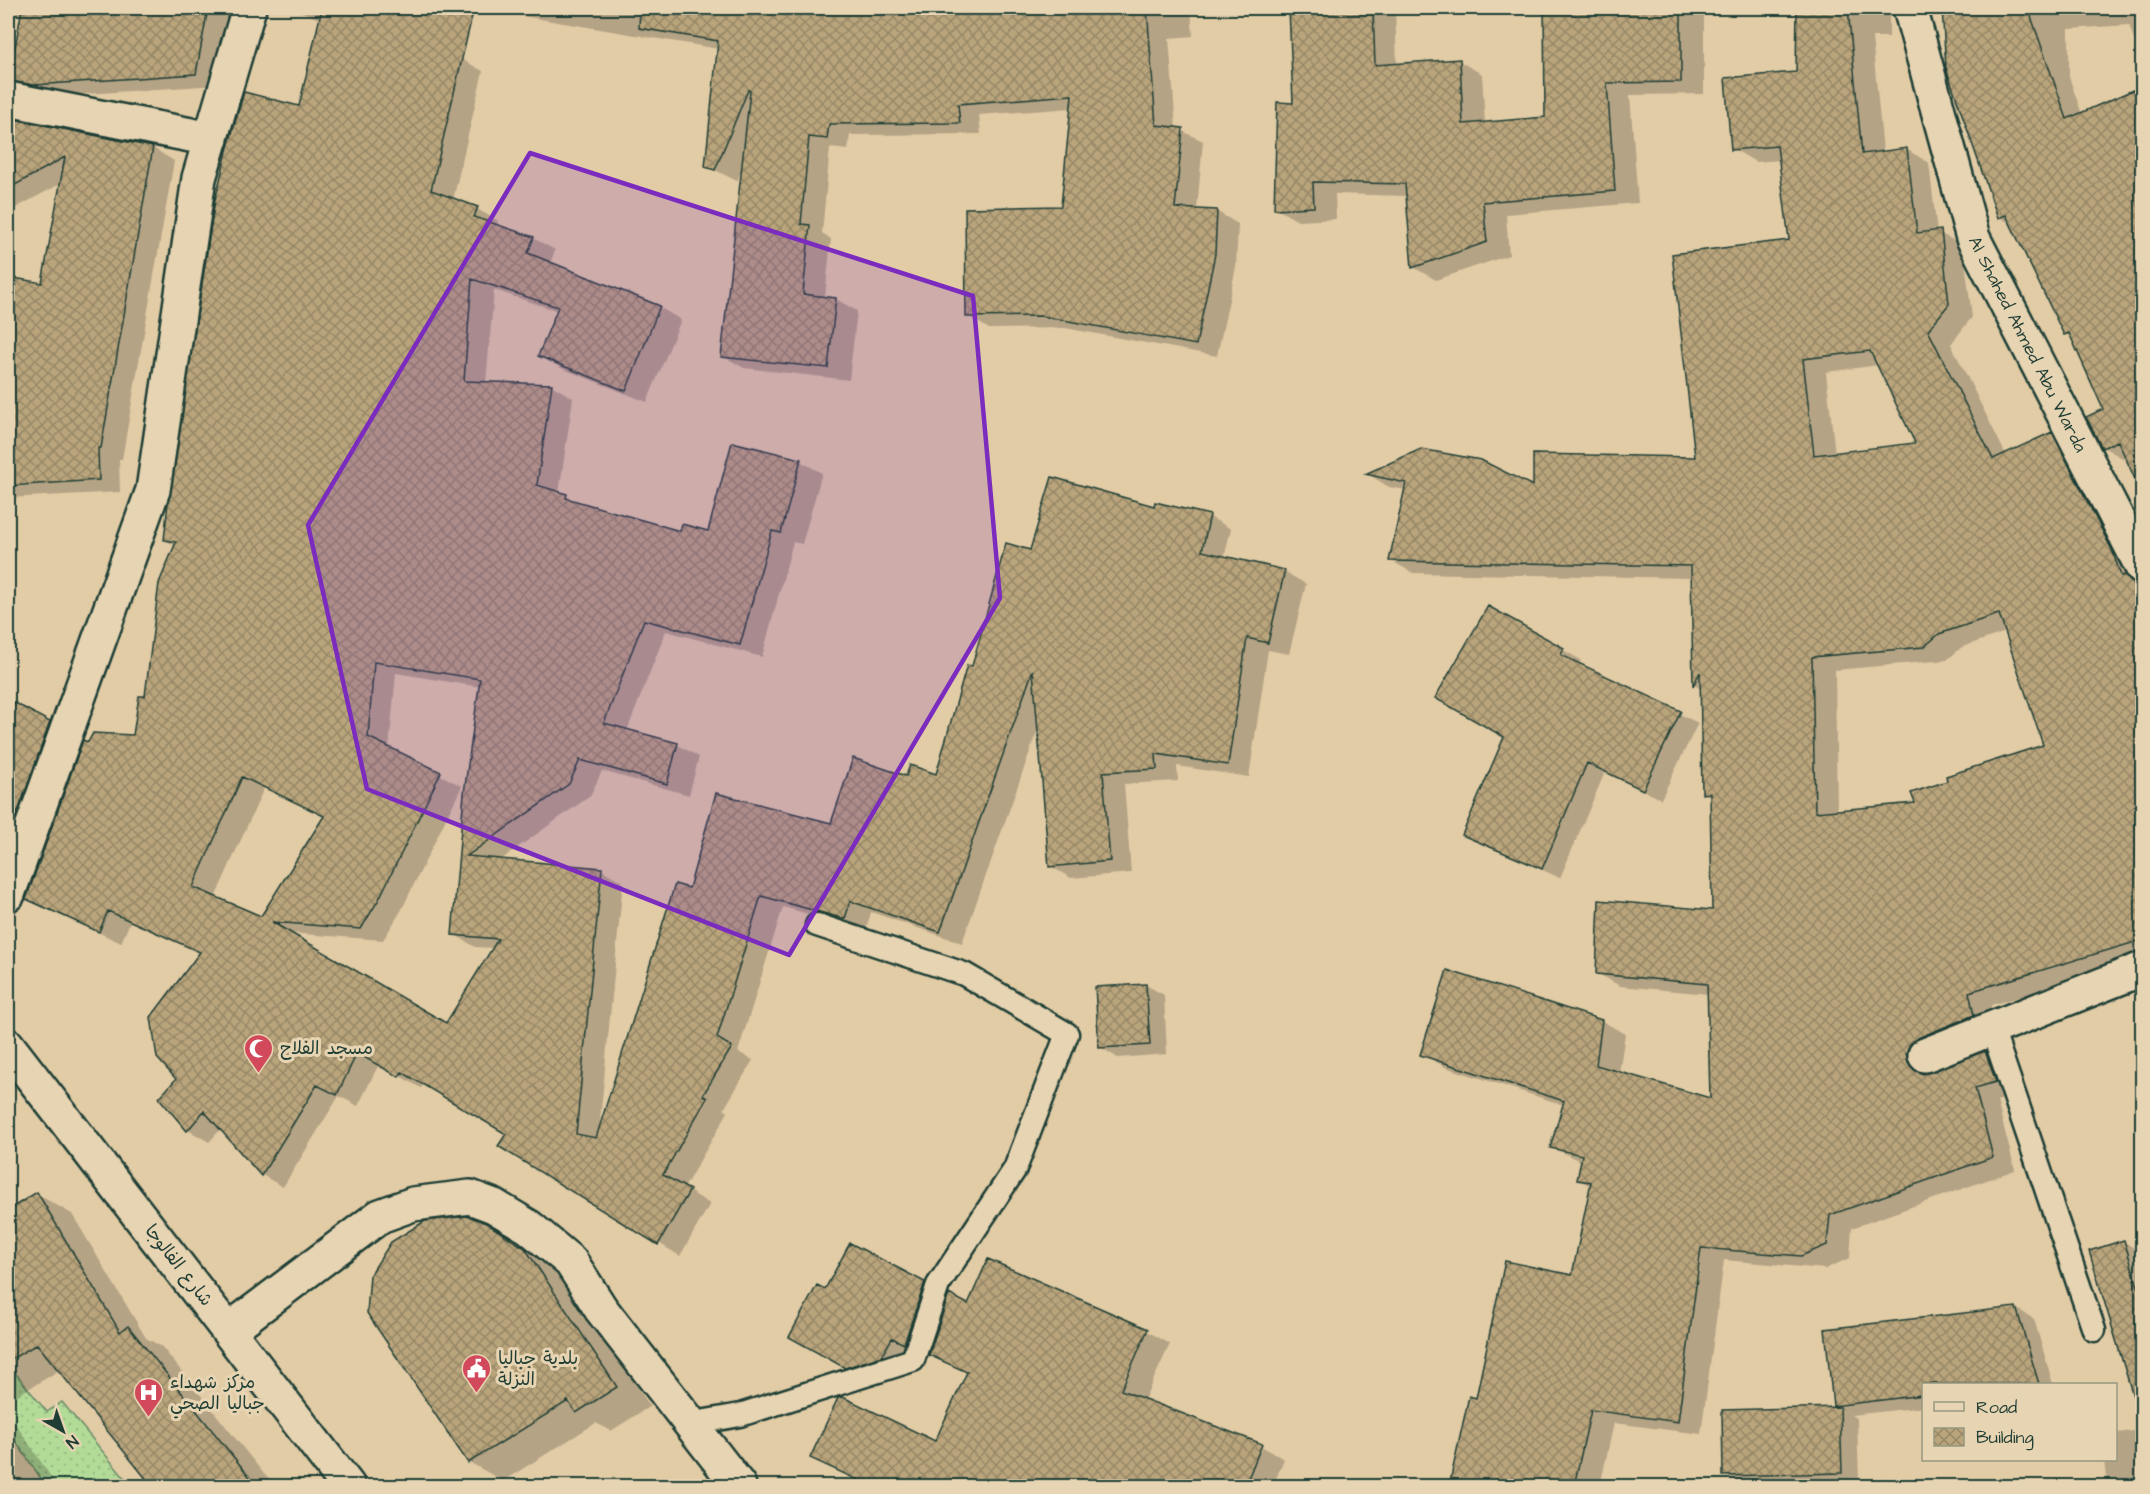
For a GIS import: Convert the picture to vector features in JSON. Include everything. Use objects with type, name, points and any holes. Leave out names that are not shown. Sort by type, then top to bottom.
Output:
[{"type":"street","points":[[8,894],[153,490],[199,178],[249,8]]},
{"type":"street","name":"Al Shahed Ahmed Abu Warda","points":[[1910,8],[1973,238],[2142,567]]},
{"type":"street","points":[[8,99],[211,139]]},
{"type":"street","points":[[1925,1055],[2142,969]]},
{"type":"street","name":"شارع الفالوجا","points":[[8,1046],[348,1486]]},
{"type":"street","points":[[229,1330],[380,1216],[413,1204],[470,1197],[494,1206],[529,1227],[571,1262],[601,1309],[739,1486]]},
{"type":"lane","points":[[689,1424],[740,1414],[912,1360],[938,1285],[1015,1169],[1067,1034],[964,974],[817,925]]},
{"type":"lane","points":[[1992,1029],[2094,1330]]},
{"type":"highlighted area","points":[[530,153],[973,296],[1000,598],[789,955],[367,789],[308,525]]},
{"type":"green space","points":[[8,1364],[47,1412],[62,1402],[131,1486],[46,1486],[8,1430]]},
{"type":"building","points":[[22,8],[208,8],[196,74],[34,85],[9,81]]},
{"type":"building","points":[[322,8],[474,8],[431,190],[478,207],[474,217],[534,237],[528,253],[660,306],[626,391],[538,356],[558,307],[472,279],[464,381],[552,384],[537,485],[567,494],[566,498],[680,531],[682,524],[708,531],[732,442],[801,459],[781,533],[772,531],[740,645],[644,620],[604,723],[678,743],[667,784],[580,760],[569,784],[467,856],[602,868],[576,1134],[596,1138],[675,884],[689,888],[716,793],[831,823],[853,758],[906,776],[910,765],[936,774],[967,665],[972,666],[1006,543],[1030,550],[1052,477],[1154,506],[1155,502],[1210,515],[1202,551],[1285,570],[1268,643],[1247,638],[1228,765],[1156,754],[1157,769],[1103,772],[1110,861],[1049,867],[1033,670],[940,932],[850,901],[845,919],[761,896],[717,1038],[732,1047],[703,1095],[707,1098],[663,1175],[690,1190],[658,1245],[498,1146],[506,1134],[402,1072],[399,1077],[357,1053],[337,1095],[317,1085],[261,1176],[204,1111],[187,1131],[159,1098],[176,1079],[157,1058],[151,1017],[200,952],[108,911],[99,932],[26,899],[83,740],[88,742],[93,733],[133,735],[139,696],[145,696],[159,583],[176,542],[164,540],[168,503],[215,200],[244,92],[299,106]],"holes":[[[374,662],[480,679],[464,793],[452,935],[498,939],[446,1023],[272,922],[361,929],[379,899],[441,772],[368,737]],[[242,777],[324,816],[261,916],[193,887]]]},
{"type":"building","points":[[640,8],[1147,8],[1156,125],[1183,128],[1175,208],[1217,210],[1215,254],[1196,345],[1042,316],[966,317],[965,208],[1061,206],[1072,95],[958,104],[960,123],[829,124],[827,139],[809,137],[801,224],[810,225],[803,294],[836,298],[828,368],[721,357],[750,91],[748,90],[715,170],[705,167],[718,41],[639,28]]},
{"type":"building","points":[[1289,8],[1373,8],[1375,65],[1460,59],[1463,124],[1545,117],[1544,8],[1681,8],[1681,82],[1607,83],[1615,191],[1483,202],[1487,242],[1412,268],[1405,184],[1313,182],[1314,207],[1274,209],[1277,102],[1293,103]]},
{"type":"building","points":[[1797,8],[1848,8],[1862,154],[1907,148],[1917,233],[1941,230],[1949,304],[1928,330],[1993,459],[2052,432],[2112,550],[2121,576],[2125,575],[2132,583],[2142,615],[2142,940],[1969,992],[1974,1015],[1918,1038],[1910,1044],[1906,1053],[1908,1062],[1914,1070],[1923,1074],[1985,1051],[1996,1082],[1975,1088],[1993,1157],[1830,1215],[1827,1245],[1801,1256],[1701,1248],[1678,1422],[1591,1410],[1574,1486],[1449,1486],[1469,1396],[1476,1398],[1505,1261],[1572,1275],[1591,1182],[1577,1180],[1582,1155],[1550,1148],[1564,1101],[1420,1055],[1447,970],[1602,1020],[1596,1065],[1710,1098],[1707,984],[1596,974],[1599,900],[1712,910],[1710,793],[1702,794],[1700,672],[1693,686],[1691,566],[1389,561],[1406,483],[1365,474],[1421,449],[1481,460],[1533,486],[1533,454],[1695,457],[1672,254],[1789,240],[1777,146],[1731,150],[1725,78],[1796,72]],"holes":[[[1870,351],[1915,443],[1814,455],[1803,359]],[[1999,614],[2043,745],[1946,776],[1947,781],[1911,793],[1915,803],[1815,812],[1812,657],[1924,647],[1939,634]]]},
{"type":"building","points":[[1942,8],[2028,8],[2067,119],[2142,86],[2142,495],[2118,441],[2102,448],[2086,417],[2103,409],[2069,333],[2064,335],[2006,215],[1998,218],[1946,68]]},
{"type":"building","points":[[8,118],[153,147],[101,448],[98,448],[99,480],[8,486],[8,277],[42,283],[65,157],[8,189]]},
{"type":"building","points":[[1488,606],[1564,648],[1561,655],[1681,711],[1643,790],[1587,763],[1542,869],[1462,835],[1504,737],[1435,698]]},
{"type":"building","points":[[8,699],[50,722],[8,840]]},
{"type":"building","points":[[1146,984],[1150,1045],[1099,1048],[1095,987]]},
{"type":"building","points":[[37,1192],[120,1332],[128,1326],[257,1486],[152,1486],[37,1344],[8,1361],[8,1210]]},
{"type":"building","points":[[468,1216],[486,1223],[525,1248],[617,1387],[576,1413],[568,1401],[468,1463],[367,1313],[370,1275],[391,1242],[425,1221]]},
{"type":"building","points":[[2124,1240],[2142,1300],[2142,1394],[2133,1396],[2089,1251]]},
{"type":"building","points":[[850,1243],[925,1282],[904,1344],[892,1338],[882,1356],[845,1368],[789,1337],[817,1285],[825,1289]]},
{"type":"building","points":[[988,1259],[1148,1329],[1121,1390],[1262,1444],[1245,1486],[871,1486],[810,1458],[838,1398],[843,1397],[935,1441],[967,1372],[929,1355],[949,1294],[968,1304]]},
{"type":"building","points":[[2016,1307],[2039,1383],[1922,1383],[1922,1395],[1833,1406],[1825,1329]]},
{"type":"building","points":[[1840,1407],[1842,1473],[1723,1476],[1722,1410]]},
{"type":"place","name":"مسجد الفلاح","points":[[259,1074]]},
{"type":"place","name":"بلدية جباليا النزلة","points":[[477,1394]]},
{"type":"place","name":"مركز شهداء جباليا الصحي","points":[[149,1418]]}]
